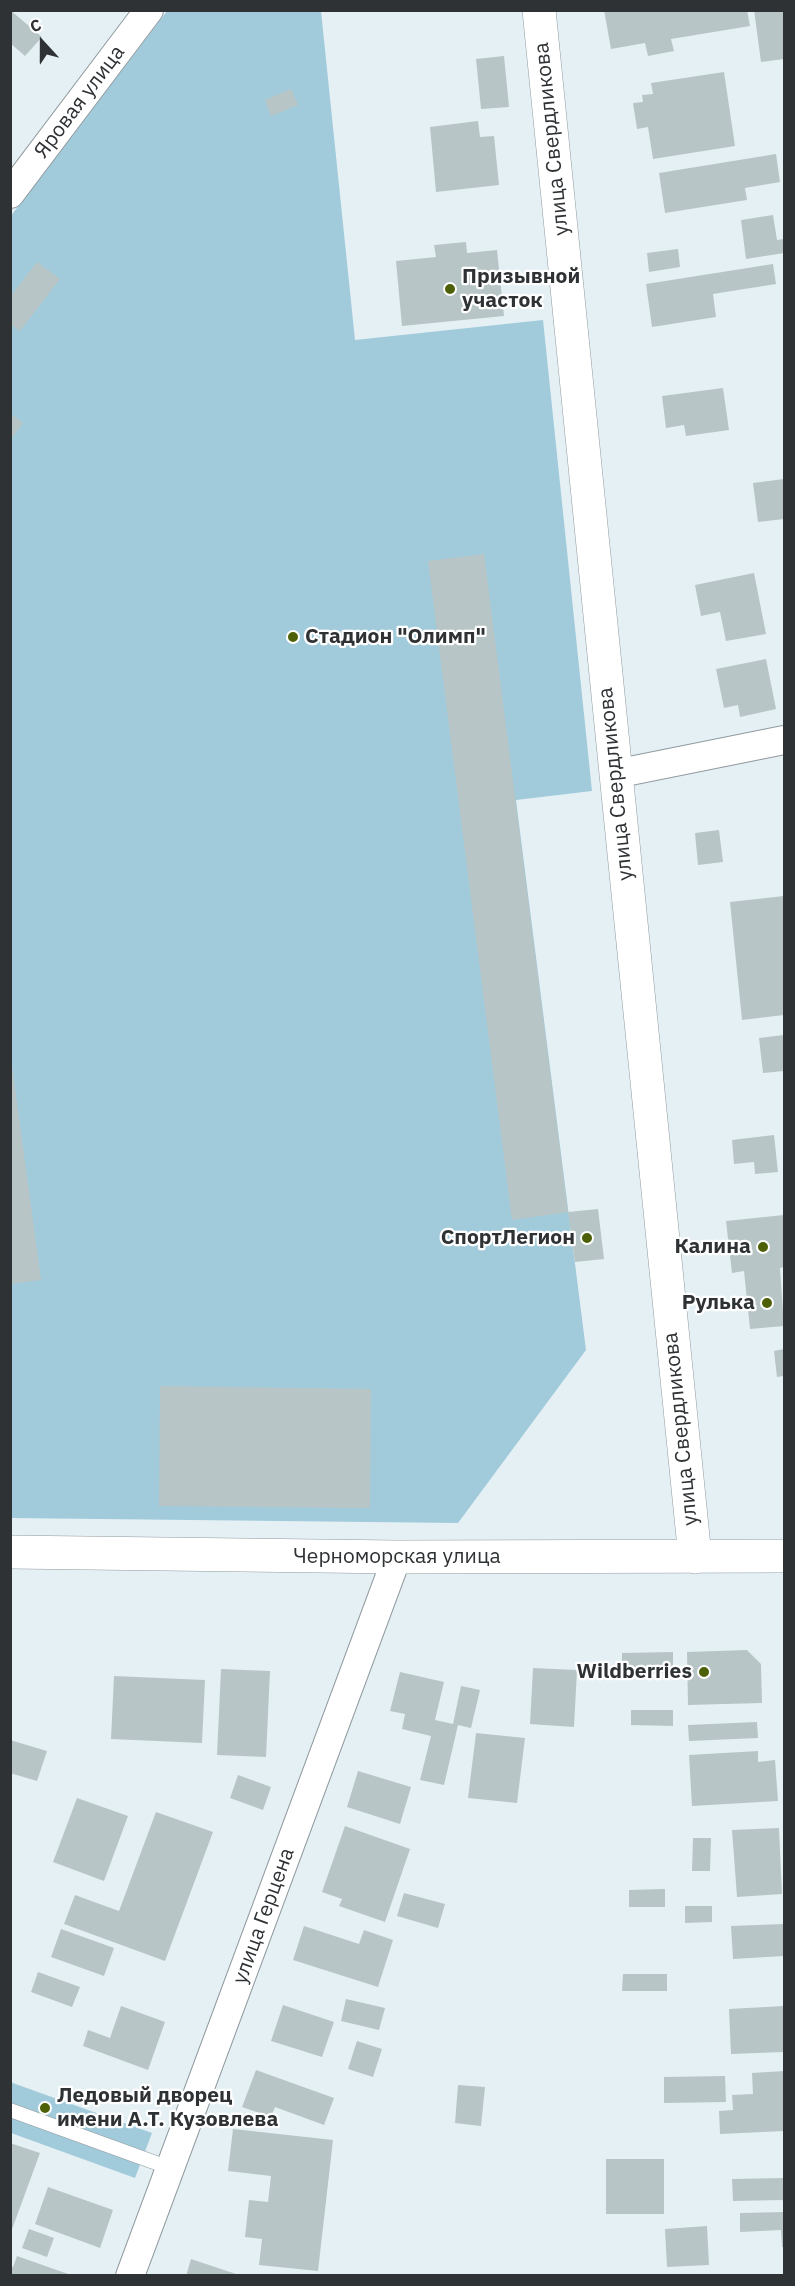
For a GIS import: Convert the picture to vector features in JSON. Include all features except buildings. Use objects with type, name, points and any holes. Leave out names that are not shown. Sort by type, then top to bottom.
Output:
[{"type":"street","name":"Яровая улица","points":[[10,194],[149,10]]},
{"type":"street","name":"улица Свердликова","points":[[540,10],[694,1557]]},
{"type":"street","points":[[615,774],[784,740]]},
{"type":"street","name":"Черноморская улица","points":[[10,1552],[398,1557],[784,1556]]},
{"type":"street","name":"улица Герцена","points":[[130,2276],[398,1557]]},
{"type":"lane","points":[[10,2110],[170,2168]]},
{"type":"shaded area","name":"Стадион \"Олимп\"","points":[[167,11],[321,11],[355,340],[543,320],[592,791],[516,800],[586,1350],[458,1523],[11,1518],[10,217]]},
{"type":"shaded area","name":"Ледовый дворец имени А.Т. Кузовлева","points":[[10,2082],[152,2133],[135,2178],[11,2133]]},
{"type":"place","name":"Призывной участок","points":[[450,289]]},
{"type":"place","name":"Стадион \"Олимп\"","points":[[293,637]]},
{"type":"place","name":"СпортЛегион","points":[[587,1238]]},
{"type":"place","name":"Калина","points":[[763,1247]]},
{"type":"place","name":"Рулька","points":[[767,1303]]},
{"type":"place","name":"Wildberries","points":[[704,1672]]},
{"type":"place","name":"Ледовый дворец имени А.Т. Кузовлева","points":[[45,2108]]}]
